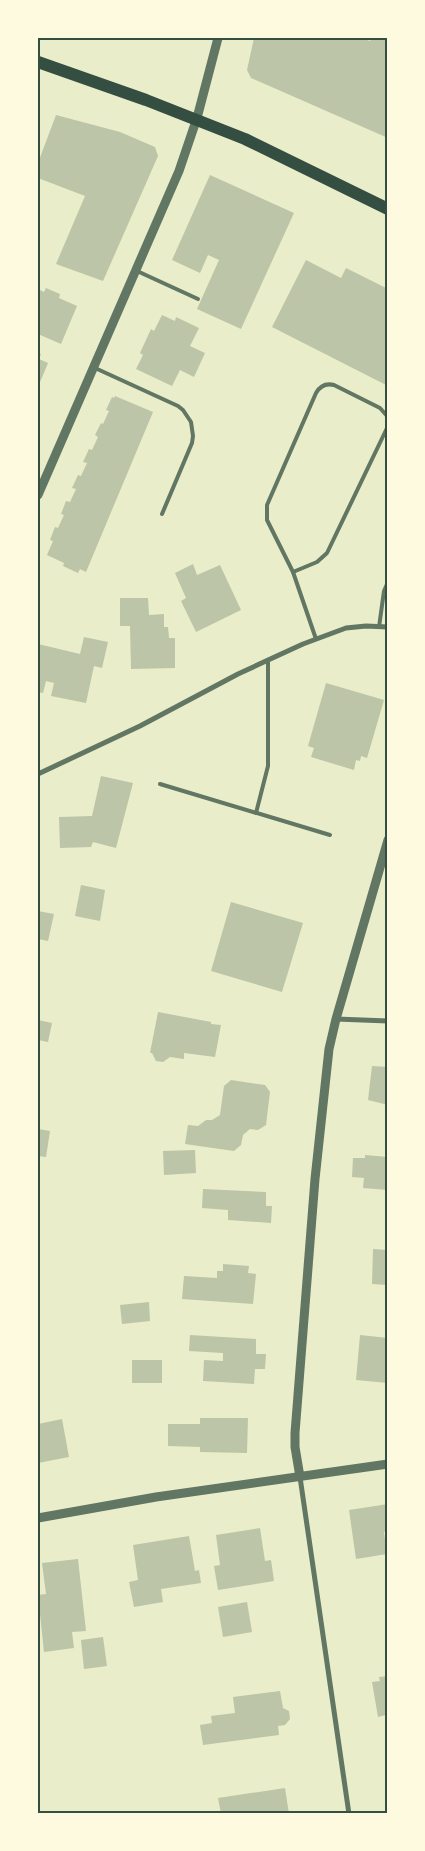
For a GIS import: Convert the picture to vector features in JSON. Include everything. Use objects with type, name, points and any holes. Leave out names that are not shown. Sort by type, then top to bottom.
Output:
[{"type":"main road","points":[[38,62],[197,118],[263,147],[388,209]]},
{"type":"street","points":[[38,495],[179,171],[197,118],[216,38]]},
{"type":"street","points":[[38,774],[140,726],[268,660],[316,639],[346,628],[388,627]]},
{"type":"street","points":[[349,1814],[294,1440],[312,1208],[329,1049],[388,840]]},
{"type":"street","points":[[336,1019],[388,1021]]},
{"type":"street","points":[[38,1518],[156,1497],[388,1464]]},
{"type":"lane","points":[[135,270],[198,299]]},
{"type":"lane","points":[[93,368],[172,402],[183,410],[190,422],[193,436],[192,443],[162,514]]},
{"type":"lane","points":[[316,639],[293,572],[267,520],[266,508],[317,391],[322,386],[334,385],[380,408],[388,417]]},
{"type":"lane","points":[[293,572],[317,562],[327,554],[388,426]]},
{"type":"lane","points":[[379,627],[384,591],[388,582]]},
{"type":"lane","points":[[256,813],[268,766],[268,660]]},
{"type":"lane","points":[[160,784],[330,835]]},
{"type":"building","points":[[254,38],[362,38],[370,41],[372,38],[388,38],[388,138],[251,78],[247,70]]},
{"type":"building","points":[[56,115],[120,132],[155,147],[158,156],[103,281],[56,264],[85,196],[38,178],[38,163]]},
{"type":"building","points":[[210,175],[294,213],[241,329],[197,309],[219,260],[208,255],[200,273],[172,260]]},
{"type":"building","points":[[306,260],[341,278],[346,268],[388,289],[388,386],[272,327]]},
{"type":"building","points":[[46,288],[60,294],[59,298],[77,306],[61,344],[38,334],[38,289],[44,292]]},
{"type":"building","points":[[162,315],[175,321],[176,317],[199,328],[190,346],[205,353],[194,377],[180,370],[172,386],[136,369],[143,355],[140,353],[151,329],[154,331]]},
{"type":"building","points":[[38,353],[41,354],[39,359],[48,363],[38,387]]},
{"type":"building","points":[[115,396],[153,412],[86,572],[80,569],[78,573],[63,566],[64,563],[47,555],[53,541],[50,540],[55,527],[58,528],[64,515],[61,514],[66,501],[70,502],[76,489],[72,488],[78,475],[81,476],[87,463],[83,462],[89,449],[92,450],[98,437],[95,435],[109,411],[106,410],[112,397],[114,398]]},
{"type":"building","points":[[193,564],[197,575],[220,565],[241,610],[196,632],[181,601],[186,598],[175,573]]},
{"type":"building","points":[[120,598],[148,598],[149,615],[164,614],[164,627],[168,627],[169,638],[175,638],[175,668],[131,669],[130,626],[120,626]]},
{"type":"building","points":[[84,637],[108,642],[102,668],[94,666],[86,703],[51,696],[54,683],[46,681],[43,693],[38,692],[38,644],[80,654]]},
{"type":"building","points":[[326,683],[384,700],[367,758],[361,756],[360,761],[356,760],[354,770],[311,757],[314,748],[308,746]]},
{"type":"building","points":[[101,776],[133,783],[116,848],[93,842],[91,847],[60,848],[59,817],[92,816]]},
{"type":"building","points":[[81,885],[105,890],[100,921],[75,916]]},
{"type":"building","points":[[231,902],[303,923],[282,992],[211,971]]},
{"type":"building","points":[[38,911],[54,914],[48,941],[38,939]]},
{"type":"building","points":[[158,1012],[221,1025],[215,1057],[184,1053],[184,1059],[170,1057],[163,1062],[156,1061],[152,1053],[150,1053]]},
{"type":"building","points":[[38,1020],[52,1023],[48,1042],[38,1040]]},
{"type":"building","points":[[372,1066],[388,1067],[388,1105],[368,1100]]},
{"type":"building","points":[[231,1080],[265,1085],[270,1092],[266,1125],[258,1130],[250,1129],[243,1135],[241,1145],[234,1151],[185,1144],[188,1125],[198,1126],[206,1120],[212,1120],[220,1115],[224,1086]]},
{"type":"building","points":[[38,1129],[50,1131],[46,1157],[38,1156]]},
{"type":"building","points":[[195,1150],[196,1173],[164,1175],[163,1151]]},
{"type":"building","points":[[365,1155],[388,1157],[388,1190],[363,1188],[364,1178],[352,1177],[353,1158],[365,1158]]},
{"type":"building","points":[[203,1189],[266,1192],[266,1206],[272,1206],[271,1223],[228,1220],[228,1210],[202,1208]]},
{"type":"building","points":[[373,1249],[388,1250],[388,1285],[372,1284]]},
{"type":"building","points":[[223,1264],[249,1266],[248,1273],[256,1274],[253,1304],[182,1299],[184,1276],[217,1278],[217,1271],[223,1271]]},
{"type":"building","points":[[149,1302],[150,1321],[122,1324],[120,1305]]},
{"type":"building","points":[[190,1335],[256,1339],[256,1354],[266,1354],[265,1369],[255,1369],[254,1384],[203,1381],[204,1360],[223,1361],[223,1353],[189,1351]]},
{"type":"building","points":[[360,1335],[388,1338],[388,1383],[356,1380]]},
{"type":"building","points":[[132,1360],[162,1360],[162,1383],[132,1383]]},
{"type":"building","points":[[200,1418],[248,1418],[247,1453],[200,1452],[200,1447],[168,1446],[168,1424],[200,1424]]},
{"type":"building","points":[[62,1419],[69,1457],[38,1463],[38,1424]]},
{"type":"building","points":[[388,1504],[388,1531],[384,1532],[387,1554],[356,1559],[349,1510]]},
{"type":"building","points":[[260,1528],[265,1561],[271,1560],[274,1581],[218,1590],[214,1566],[220,1565],[216,1535]]},
{"type":"building","points":[[189,1536],[195,1571],[199,1570],[201,1583],[161,1589],[163,1602],[134,1607],[129,1582],[138,1580],[133,1545]]},
{"type":"building","points":[[78,1559],[86,1631],[72,1632],[74,1648],[44,1652],[38,1595],[46,1594],[42,1563]]},
{"type":"building","points":[[247,1602],[252,1632],[223,1637],[218,1607]]},
{"type":"building","points":[[103,1637],[107,1666],[84,1669],[81,1640]]},
{"type":"building","points":[[388,1676],[387,1720],[386,1715],[378,1717],[372,1682],[380,1681],[379,1677]]},
{"type":"building","points":[[280,1691],[283,1708],[289,1711],[290,1719],[285,1725],[278,1726],[279,1735],[203,1745],[200,1725],[212,1723],[211,1716],[235,1713],[233,1697]]},
{"type":"building","points":[[285,1788],[289,1814],[221,1814],[218,1798]]}]
